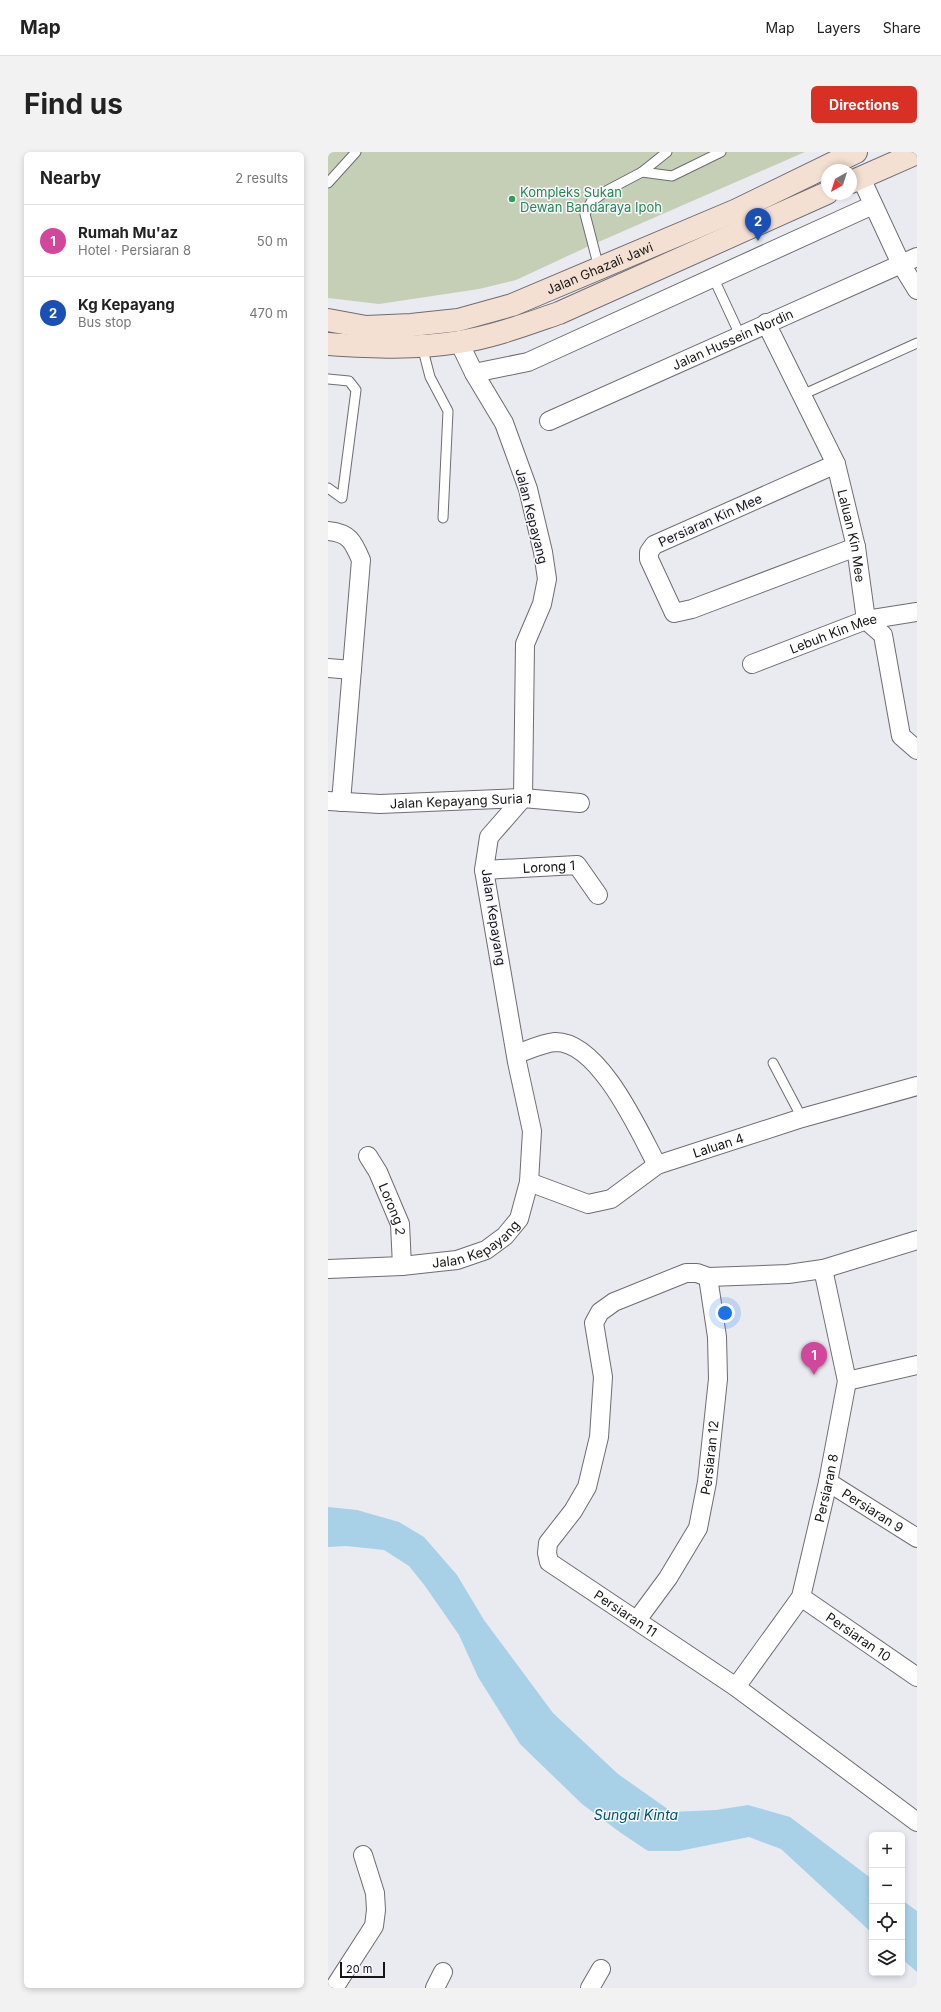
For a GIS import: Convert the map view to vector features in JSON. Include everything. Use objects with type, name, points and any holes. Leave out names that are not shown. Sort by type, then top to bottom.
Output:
[{"type":"main road","name":"Jalan Ghazali Jawi","points":[[328,320],[366,328],[458,320],[512,305],[737,210],[856,152]]},
{"type":"main road","points":[[857,175],[869,161],[882,152]]},
{"type":"main road","points":[[857,177],[917,153]]},
{"type":"main road","points":[[796,181],[806,186],[821,180]]},
{"type":"main road","name":"Jalan Ghazali Jawi","points":[[328,344],[383,348],[459,342],[520,327],[559,313],[821,196]]},
{"type":"main road","points":[[366,328],[387,335],[446,333],[454,336],[459,342]]},
{"type":"street","points":[[857,182],[909,260],[917,290]]},
{"type":"street","points":[[474,373],[528,362],[873,205]]},
{"type":"street","name":"Jalan Hussein Nordin","points":[[549,421],[740,334],[909,260]]},
{"type":"street","name":"Laluan Kin Mee","points":[[766,323],[836,464],[856,547],[866,620]]},
{"type":"street","name":"Jalan Kepayang","points":[[328,1269],[402,1266],[456,1260],[486,1250],[505,1236],[519,1219],[529,1182],[532,1132],[484,870],[489,837],[523,798],[525,644],[542,604],[546,579],[543,552],[528,489],[504,423],[474,373],[459,342]]},
{"type":"street","name":"Persiaran Kin Mee","points":[[836,464],[654,545],[649,552],[649,559],[674,613],[692,609],[856,547]]},
{"type":"street","points":[[332,531],[353,540],[361,560],[352,670],[334,802]]},
{"type":"street","name":"Lebuh Kin Mee","points":[[752,664],[866,620],[917,612]]},
{"type":"street","points":[[866,620],[883,635],[901,736],[917,750]]},
{"type":"street","points":[[328,668],[352,670]]},
{"type":"street","name":"Jalan Kepayang Suria 1","points":[[334,802],[380,804],[523,798],[580,803]]},
{"type":"street","name":"Lorong 1","points":[[484,870],[577,865],[598,894]]},
{"type":"street","points":[[517,1054],[554,1042],[564,1043],[575,1048],[599,1067],[624,1104],[657,1165]]},
{"type":"street","name":"Laluan 4","points":[[529,1182],[588,1204],[611,1199],[657,1165],[802,1118],[917,1086]]},
{"type":"street","name":"Lorong 2","points":[[368,1156],[378,1172],[400,1224],[402,1266]]},
{"type":"street","points":[[708,1277],[788,1274],[823,1269],[917,1240]]},
{"type":"street","name":"Persiaran 8","points":[[736,1687],[801,1597],[828,1482],[847,1380],[823,1269]]},
{"type":"street","name":"Persiaran 11","points":[[708,1277],[697,1273],[686,1273],[614,1302],[600,1312],[594,1323],[603,1377],[599,1437],[587,1487],[573,1511],[548,1542],[547,1553],[550,1562],[736,1687],[917,1822]]},
{"type":"street","name":"Persiaran 12","points":[[637,1620],[668,1578],[698,1528],[707,1482],[718,1379],[717,1337],[708,1277]]},
{"type":"street","points":[[847,1380],[917,1365]]},
{"type":"street","name":"Persiaran 9","points":[[828,1482],[917,1538]]},
{"type":"street","name":"Persiaran 10","points":[[801,1597],[917,1677]]},
{"type":"street","points":[[334,1988],[374,1926],[376,1910],[375,1893],[363,1855]]},
{"type":"street","points":[[590,1988],[601,1969]]},
{"type":"street","points":[[435,1988],[443,1972]]},
{"type":"lane","points":[[329,179],[356,152]]},
{"type":"lane","points":[[600,269],[585,214],[591,202],[606,191],[642,172],[667,152]]},
{"type":"lane","points":[[642,172],[672,176],[721,152]]},
{"type":"lane","points":[[713,277],[740,334]]},
{"type":"lane","points":[[802,395],[917,343]]},
{"type":"lane","points":[[422,345],[430,377],[448,410],[443,518]]},
{"type":"lane","points":[[328,379],[349,381],[356,390],[342,498],[328,488]]},
{"type":"lane","points":[[773,1063],[802,1118]]},
{"type":"green space","name":"Kompleks Sukan Dewan Bandaraya Ipoh","points":[[328,152],[805,152],[587,247],[516,280],[479,289],[379,304],[328,298]]},
{"type":"water","name":"Sungai Kinta","points":[[328,1507],[357,1510],[399,1522],[424,1537],[457,1575],[484,1620],[553,1713],[618,1774],[672,1812],[716,1810],[748,1805],[790,1817],[869,1877],[869,1930],[781,1849],[749,1837],[679,1851],[648,1851],[621,1833],[582,1804],[520,1744],[478,1677],[459,1635],[425,1586],[409,1566],[384,1550],[346,1546],[328,1547]]},
{"type":"water","points":[[905,1902],[917,1911],[917,1972],[905,1962]]},
{"type":"place","name":"Kompleks Sukan Dewan Bandaraya Ipoh","points":[[512,199]]},
{"type":"place","name":"Kg Kepayang","points":[[758,241]]},
{"type":"place","name":"Rumah Mu'az","points":[[814,1375]]}]
